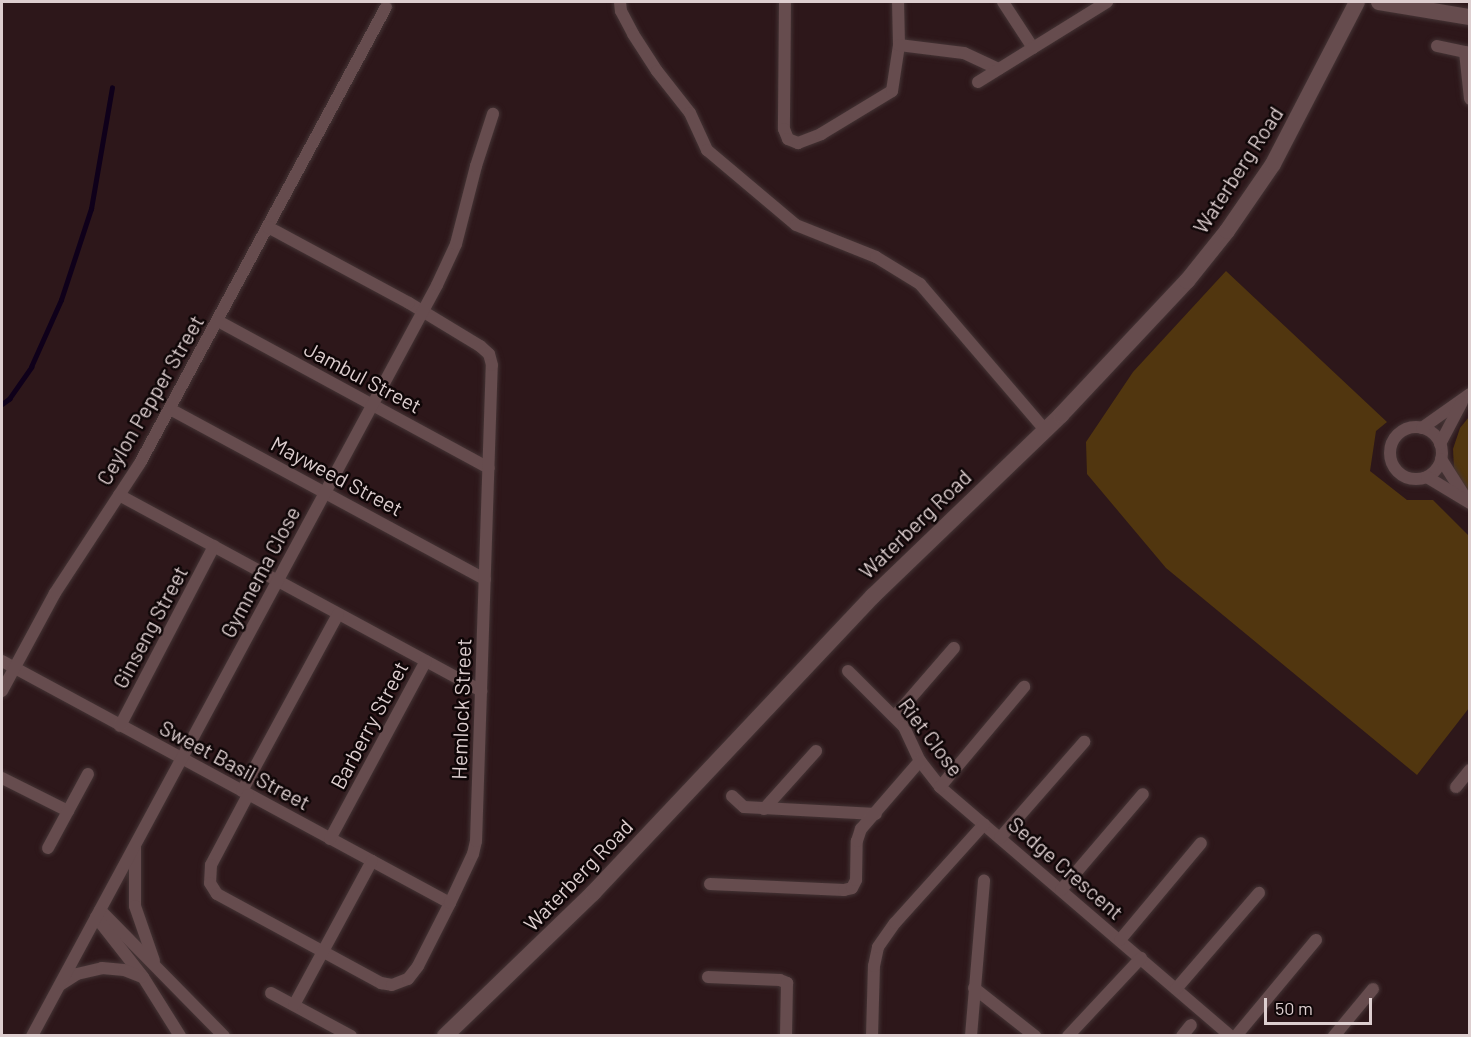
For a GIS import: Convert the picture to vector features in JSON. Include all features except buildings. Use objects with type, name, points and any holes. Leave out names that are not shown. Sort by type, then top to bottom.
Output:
[{"type":"street","points":[[620,2],[621,11],[633,34],[657,71],[690,113],[707,150],[796,225],[876,257],[920,284],[1045,430]]},
{"type":"street","points":[[785,2],[783,122],[785,134],[791,141],[804,142],[888,94],[894,84],[899,45],[898,2]]},
{"type":"street","points":[[1003,2],[1033,48]]},
{"type":"street","points":[[978,82],[1107,2]]},
{"type":"street","name":"Waterberg Road","points":[[445,1035],[593,893],[873,596],[1045,430],[1187,281],[1235,221],[1287,139],[1357,2]]},
{"type":"street","points":[[1378,2],[1470,17]]},
{"type":"street","name":"Ceylon Pepper Street","points":[[2,691],[55,593],[119,495],[170,409],[386,7]]},
{"type":"street","points":[[899,45],[964,53],[999,69]]},
{"type":"street","points":[[1437,46],[1467,53],[1470,99]]},
{"type":"street","name":"Gymnema Close","points":[[32,1035],[456,244],[476,166],[493,114]]},
{"type":"street","name":"Hemlock Street","points":[[268,227],[422,311],[480,346],[489,354],[493,371],[475,848],[415,972],[402,982],[392,985],[381,983],[217,894],[212,886],[210,875],[213,860],[245,793],[338,614]]},
{"type":"street","name":"Jambul Street","points":[[218,321],[489,468]]},
{"type":"street","points":[[1422,428],[1436,437],[1440,444],[1441,459],[1436,470],[1426,477],[1412,479],[1398,472],[1390,459],[1391,444],[1400,432],[1422,428],[1466,398]]},
{"type":"street","points":[[1440,444],[1466,398]]},
{"type":"street","name":"Mayweed Street","points":[[170,409],[485,579]]},
{"type":"street","points":[[1441,459],[1468,502]]},
{"type":"street","points":[[1426,477],[1468,502]]},
{"type":"street","points":[[119,495],[481,691]]},
{"type":"street","name":"Ginseng Street","points":[[120,726],[214,546]]},
{"type":"street","points":[[895,716],[954,648]]},
{"type":"street","name":"Sweet Basil Street","points":[[2,661],[450,903]]},
{"type":"street","name":"Barberry Street","points":[[330,838],[426,661]]},
{"type":"street","name":"Riet Close","points":[[848,671],[904,727],[920,761],[940,787],[984,824]]},
{"type":"street","points":[[940,787],[1024,687]]},
{"type":"street","points":[[1000,838],[1084,742]]},
{"type":"street","points":[[764,809],[816,751]]},
{"type":"street","points":[[710,884],[849,890],[856,880],[857,841],[861,829],[920,761]]},
{"type":"street","points":[[1456,787],[1470,770]]},
{"type":"street","points":[[48,848],[88,774]]},
{"type":"street","points":[[2,778],[68,811]]},
{"type":"street","points":[[1061,890],[1143,794]]},
{"type":"street","points":[[732,796],[744,807],[876,814]]},
{"type":"street","name":"Sedge Crescent","points":[[872,1035],[874,966],[878,947],[896,923],[984,824],[1231,1035]]},
{"type":"street","points":[[135,842],[135,906],[139,924],[158,969]]},
{"type":"street","points":[[1120,940],[1201,843]]},
{"type":"street","points":[[294,1005],[372,861]]},
{"type":"street","points":[[971,1035],[984,881]]},
{"type":"street","points":[[1176,989],[1259,893]]},
{"type":"street","points":[[98,914],[158,969],[224,1035]]},
{"type":"street","points":[[98,914],[143,977],[180,1035]]},
{"type":"street","points":[[1236,1035],[1316,940]]},
{"type":"street","points":[[1068,1035],[1141,958]]},
{"type":"street","points":[[58,987],[77,974],[102,968],[124,970],[143,977]]},
{"type":"street","points":[[708,977],[780,980],[787,983],[786,1035]]},
{"type":"street","points":[[974,987],[1035,1035]]},
{"type":"street","points":[[1334,1035],[1373,989]]},
{"type":"street","points":[[271,993],[351,1035]]},
{"type":"street","points":[[1182,1035],[1191,1025]]},
{"type":"shaded area","points":[[1226,271],[1387,422],[1376,431],[1370,471],[1407,500],[1433,500],[1469,536],[1469,708],[1417,775],[1166,568],[1087,474],[1086,442],[1133,372]]},
{"type":"shaded area","points":[[1469,417],[1469,496],[1454,468],[1453,449],[1460,428]]},
{"type":"waterway","points":[[2,404],[9,399],[31,367],[61,300],[91,209],[112,88]]}]
